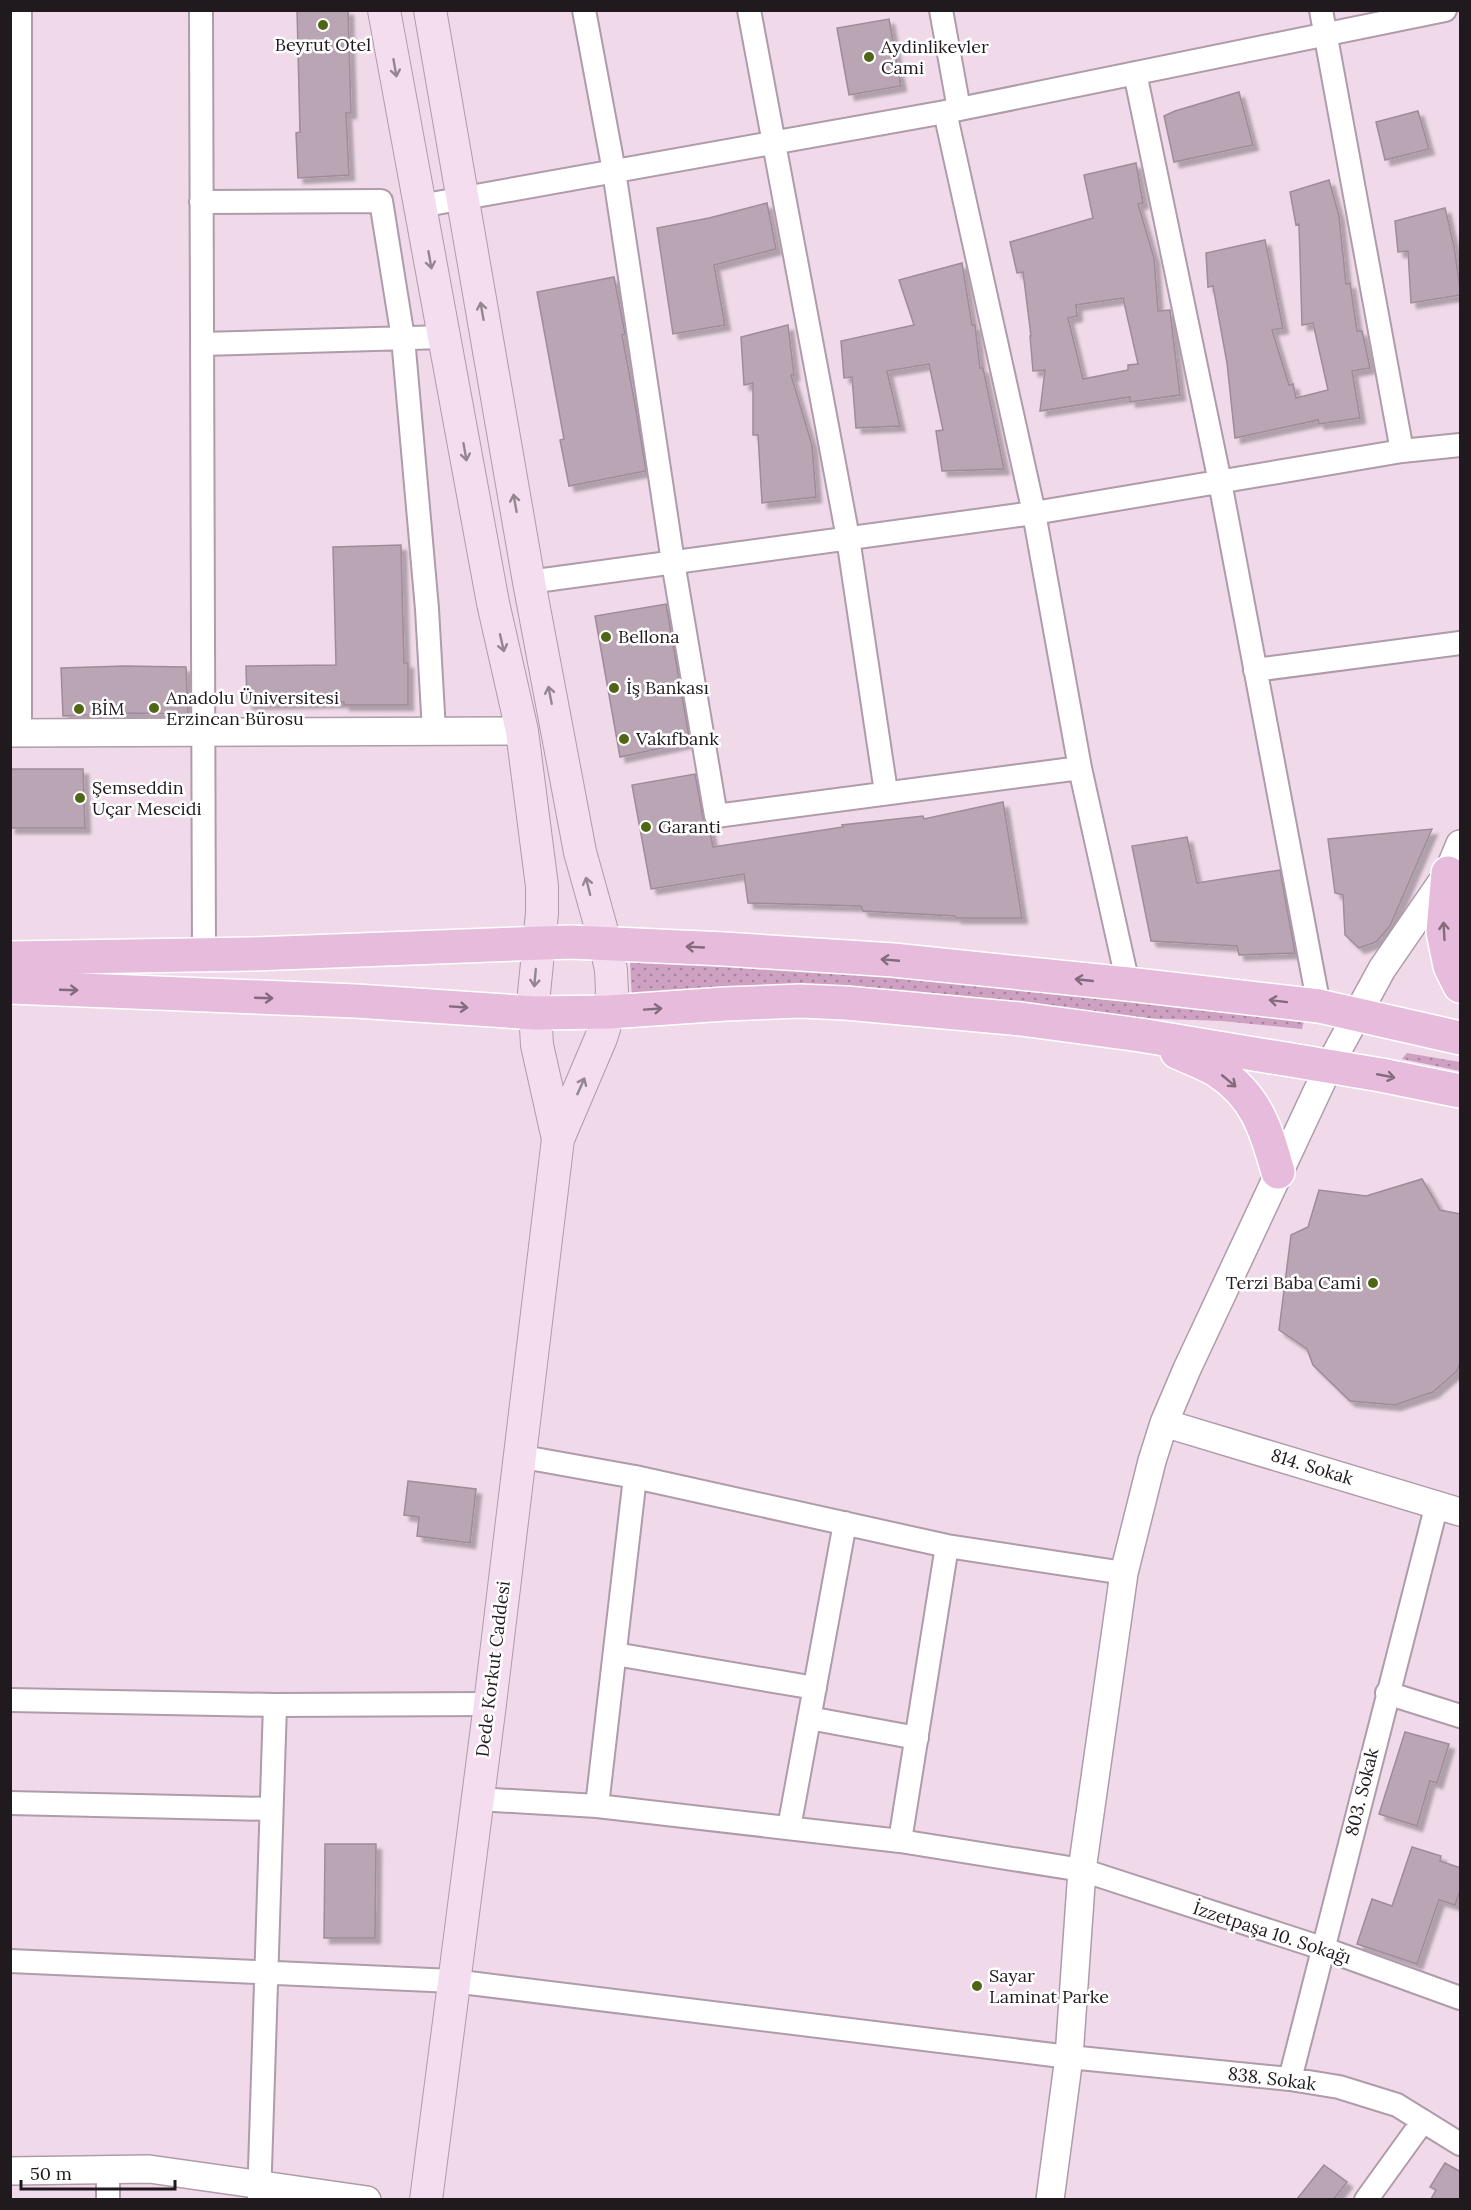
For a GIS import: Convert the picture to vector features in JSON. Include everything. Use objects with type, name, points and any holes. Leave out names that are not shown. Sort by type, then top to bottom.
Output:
[{"type":"main road","name":"Dede Korkut Caddesi","points":[[384,10],[493,603],[522,731],[542,886],[534,993],[537,1044],[558,1139]]},
{"type":"main road","name":"Dede Korkut Caddesi","points":[[426,2199],[490,1704],[518,1456],[558,1139],[592,1060],[609,1012],[612,992],[611,970],[605,942],[580,852],[529,582],[430,10]]},
{"type":"main road","points":[[1455,859],[1443,932],[1450,966],[1461,986]]},
{"type":"main road","points":[[10,958],[204,955],[605,942],[893,960],[1128,984],[1319,1006],[1461,1038]]},
{"type":"main road","points":[[10,987],[356,1001],[535,1013],[609,1012],[725,1004],[811,1002],[1022,1018],[1329,1066],[1461,1091]]},
{"type":"main road","points":[[1140,1035],[1216,1070],[1234,1085],[1248,1099],[1265,1126],[1278,1172]]},
{"type":"street","points":[[20,10],[15,733],[522,731]]},
{"type":"street","points":[[201,10],[204,955]]},
{"type":"street","points":[[584,10],[614,171],[673,562],[716,816],[1080,768]]},
{"type":"street","points":[[749,10],[848,538],[886,792]]},
{"type":"street","points":[[941,10],[952,111],[1034,513],[1080,768],[1128,984]]},
{"type":"street","points":[[1322,10],[1402,451]]},
{"type":"street","points":[[420,206],[952,111],[1445,10]]},
{"type":"street","points":[[1135,73],[1220,482],[1319,1006]]},
{"type":"street","points":[[201,202],[381,201],[403,338],[427,609],[434,731]]},
{"type":"street","points":[[202,344],[444,336]]},
{"type":"street","points":[[529,582],[1034,513],[1402,451],[1461,445]]},
{"type":"street","points":[[1255,670],[1461,644]]},
{"type":"street","points":[[1050,2199],[1069,2057],[1082,1870],[1124,1573],[1142,1495],[1164,1424],[1278,1172],[1329,1066],[1382,969],[1455,859]]},
{"type":"street","name":"814. Sokak","points":[[1164,1424],[1449,1508]]},
{"type":"street","points":[[518,1456],[635,1477],[947,1546],[1124,1573]]},
{"type":"street","points":[[597,1806],[635,1477]]},
{"type":"street","name":"803. Sokak","points":[[1290,2079],[1387,1693],[1449,1508]]},
{"type":"street","points":[[789,1828],[845,1523]]},
{"type":"street","points":[[900,1840],[947,1546]]},
{"type":"street","points":[[615,1654],[815,1688]]},
{"type":"street","points":[[1387,1693],[1461,1716]]},
{"type":"street","points":[[10,1700],[275,1705],[490,1704]]},
{"type":"street","points":[[260,2191],[275,1705]]},
{"type":"street","points":[[809,1718],[917,1738]]},
{"type":"street","name":"İzzetpaşa 10. Sokağı","points":[[477,1799],[597,1806],[900,1840],[1082,1870],[1322,1948],[1461,1998]]},
{"type":"street","points":[[10,1803],[271,1809]]},
{"type":"street","name":"838. Sokak","points":[[10,1961],[453,1981],[1069,2057],[1290,2079],[1373,2096],[1397,2105],[1461,2144]]},
{"type":"street","points":[[1366,2199],[1423,2121]]},
{"type":"street","points":[[10,2171],[149,2169],[260,2191],[367,2199]]},
{"type":"street","points":[[108,2170],[108,2199]]},
{"type":"shaded area","points":[[630,962],[799,971],[968,984],[1304,1021],[1302,1029],[1222,1021],[632,1000]]},
{"type":"shaded area","points":[[1407,1053],[1460,1062],[1460,1071],[1402,1059]]},
{"type":"building","points":[[297,10],[348,10],[351,113],[346,113],[349,175],[298,178],[296,133],[300,132]]},
{"type":"building","name":"Aydinlikevler Cami","points":[[889,19],[901,86],[849,95],[837,28]]},
{"type":"building","points":[[1239,92],[1253,145],[1174,162],[1164,116]]},
{"type":"building","points":[[1418,111],[1429,149],[1385,160],[1376,122]]},
{"type":"building","points":[[1136,163],[1143,203],[1138,204],[1154,258],[1158,311],[1170,310],[1180,395],[1130,402],[1130,397],[1040,411],[1045,370],[1033,371],[1023,272],[1017,273],[1010,242],[1093,218],[1084,175]],"holes":[[[1123,298],[1138,364],[1128,365],[1128,370],[1083,379],[1068,318],[1077,316],[1076,305]]]},
{"type":"building","points":[[1329,180],[1339,216],[1346,284],[1350,283],[1357,331],[1362,331],[1370,368],[1352,371],[1360,418],[1319,424],[1318,420],[1235,438],[1227,363],[1213,286],[1208,287],[1206,253],[1265,240],[1283,328],[1272,330],[1289,385],[1293,384],[1296,398],[1328,390],[1313,323],[1302,325],[1299,224],[1296,225],[1290,192]]},
{"type":"building","points":[[767,203],[776,249],[714,265],[725,325],[673,334],[657,228]]},
{"type":"building","points":[[1445,208],[1454,246],[1461,295],[1411,303],[1408,251],[1398,252],[1395,221]]},
{"type":"building","points":[[962,263],[972,325],[975,325],[980,368],[983,368],[1004,469],[942,471],[936,431],[943,430],[929,364],[887,371],[900,426],[856,428],[852,377],[844,378],[841,341],[914,325],[899,280]]},
{"type":"building","points":[[614,277],[646,471],[569,486],[560,440],[564,439],[537,292]]},
{"type":"building","points":[[788,325],[794,375],[791,375],[812,445],[816,497],[762,503],[758,435],[753,435],[753,383],[744,385],[741,337]]},
{"type":"building","points":[[401,545],[404,663],[408,663],[408,705],[344,705],[344,702],[247,704],[246,666],[336,665],[333,547]]},
{"type":"building","points":[[666,604],[690,742],[620,757],[595,616]]},
{"type":"building","points":[[186,667],[188,714],[127,713],[63,716],[61,668]]},
{"type":"building","points":[[10,769],[83,769],[85,828],[10,828]]},
{"type":"building","points":[[695,774],[703,818],[709,827],[713,847],[843,827],[842,825],[923,816],[924,819],[1003,802],[1022,918],[956,918],[955,916],[863,911],[861,906],[748,903],[744,874],[651,889],[632,785]]},
{"type":"building","points":[[1432,829],[1390,926],[1376,942],[1359,948],[1345,935],[1343,895],[1335,893],[1328,839]]},
{"type":"building","points":[[1187,837],[1197,883],[1280,870],[1295,953],[1239,955],[1237,946],[1151,941],[1132,846]]},
{"type":"building","name":"Terzi Baba Cami","points":[[1422,1179],[1440,1210],[1461,1214],[1461,1360],[1457,1371],[1433,1392],[1395,1405],[1350,1401],[1313,1365],[1307,1349],[1279,1330],[1291,1235],[1308,1227],[1319,1190],[1366,1196]]},
{"type":"building","points":[[408,1481],[476,1489],[470,1543],[417,1536],[419,1517],[404,1515]]},
{"type":"building","points":[[1405,1732],[1449,1744],[1437,1783],[1430,1781],[1417,1826],[1379,1814]]},
{"type":"building","points":[[325,1844],[376,1844],[375,1938],[324,1938]]},
{"type":"building","points":[[1412,1847],[1441,1856],[1440,1861],[1461,1868],[1461,1888],[1455,1905],[1439,1900],[1417,1964],[1357,1944],[1372,1899],[1392,1906]]},
{"type":"building","points":[[1445,2163],[1461,2172],[1461,2199],[1431,2199],[1436,2190],[1430,2187]]},
{"type":"building","points":[[1324,2165],[1347,2182],[1334,2199],[1297,2199]]},
{"type":"place","name":"Beyrut Otel","points":[[323,25]]},
{"type":"place","name":"Aydinlikevler Cami","points":[[869,57]]},
{"type":"place","name":"Bellona","points":[[606,637]]},
{"type":"place","name":"İş Bankası","points":[[614,688]]},
{"type":"place","name":"Anadolu Üniversitesi Erzincan Bürosu","points":[[154,708]]},
{"type":"place","name":"BİM","points":[[79,709]]},
{"type":"place","name":"Vakıfbank","points":[[624,739]]},
{"type":"place","name":"Şemseddin Uçar Mescidi","points":[[80,798]]},
{"type":"place","name":"Garanti","points":[[646,827]]},
{"type":"place","name":"Terzi Baba Cami","points":[[1373,1283]]},
{"type":"place","name":"Sayar Laminat Parke","points":[[977,1986]]}]
